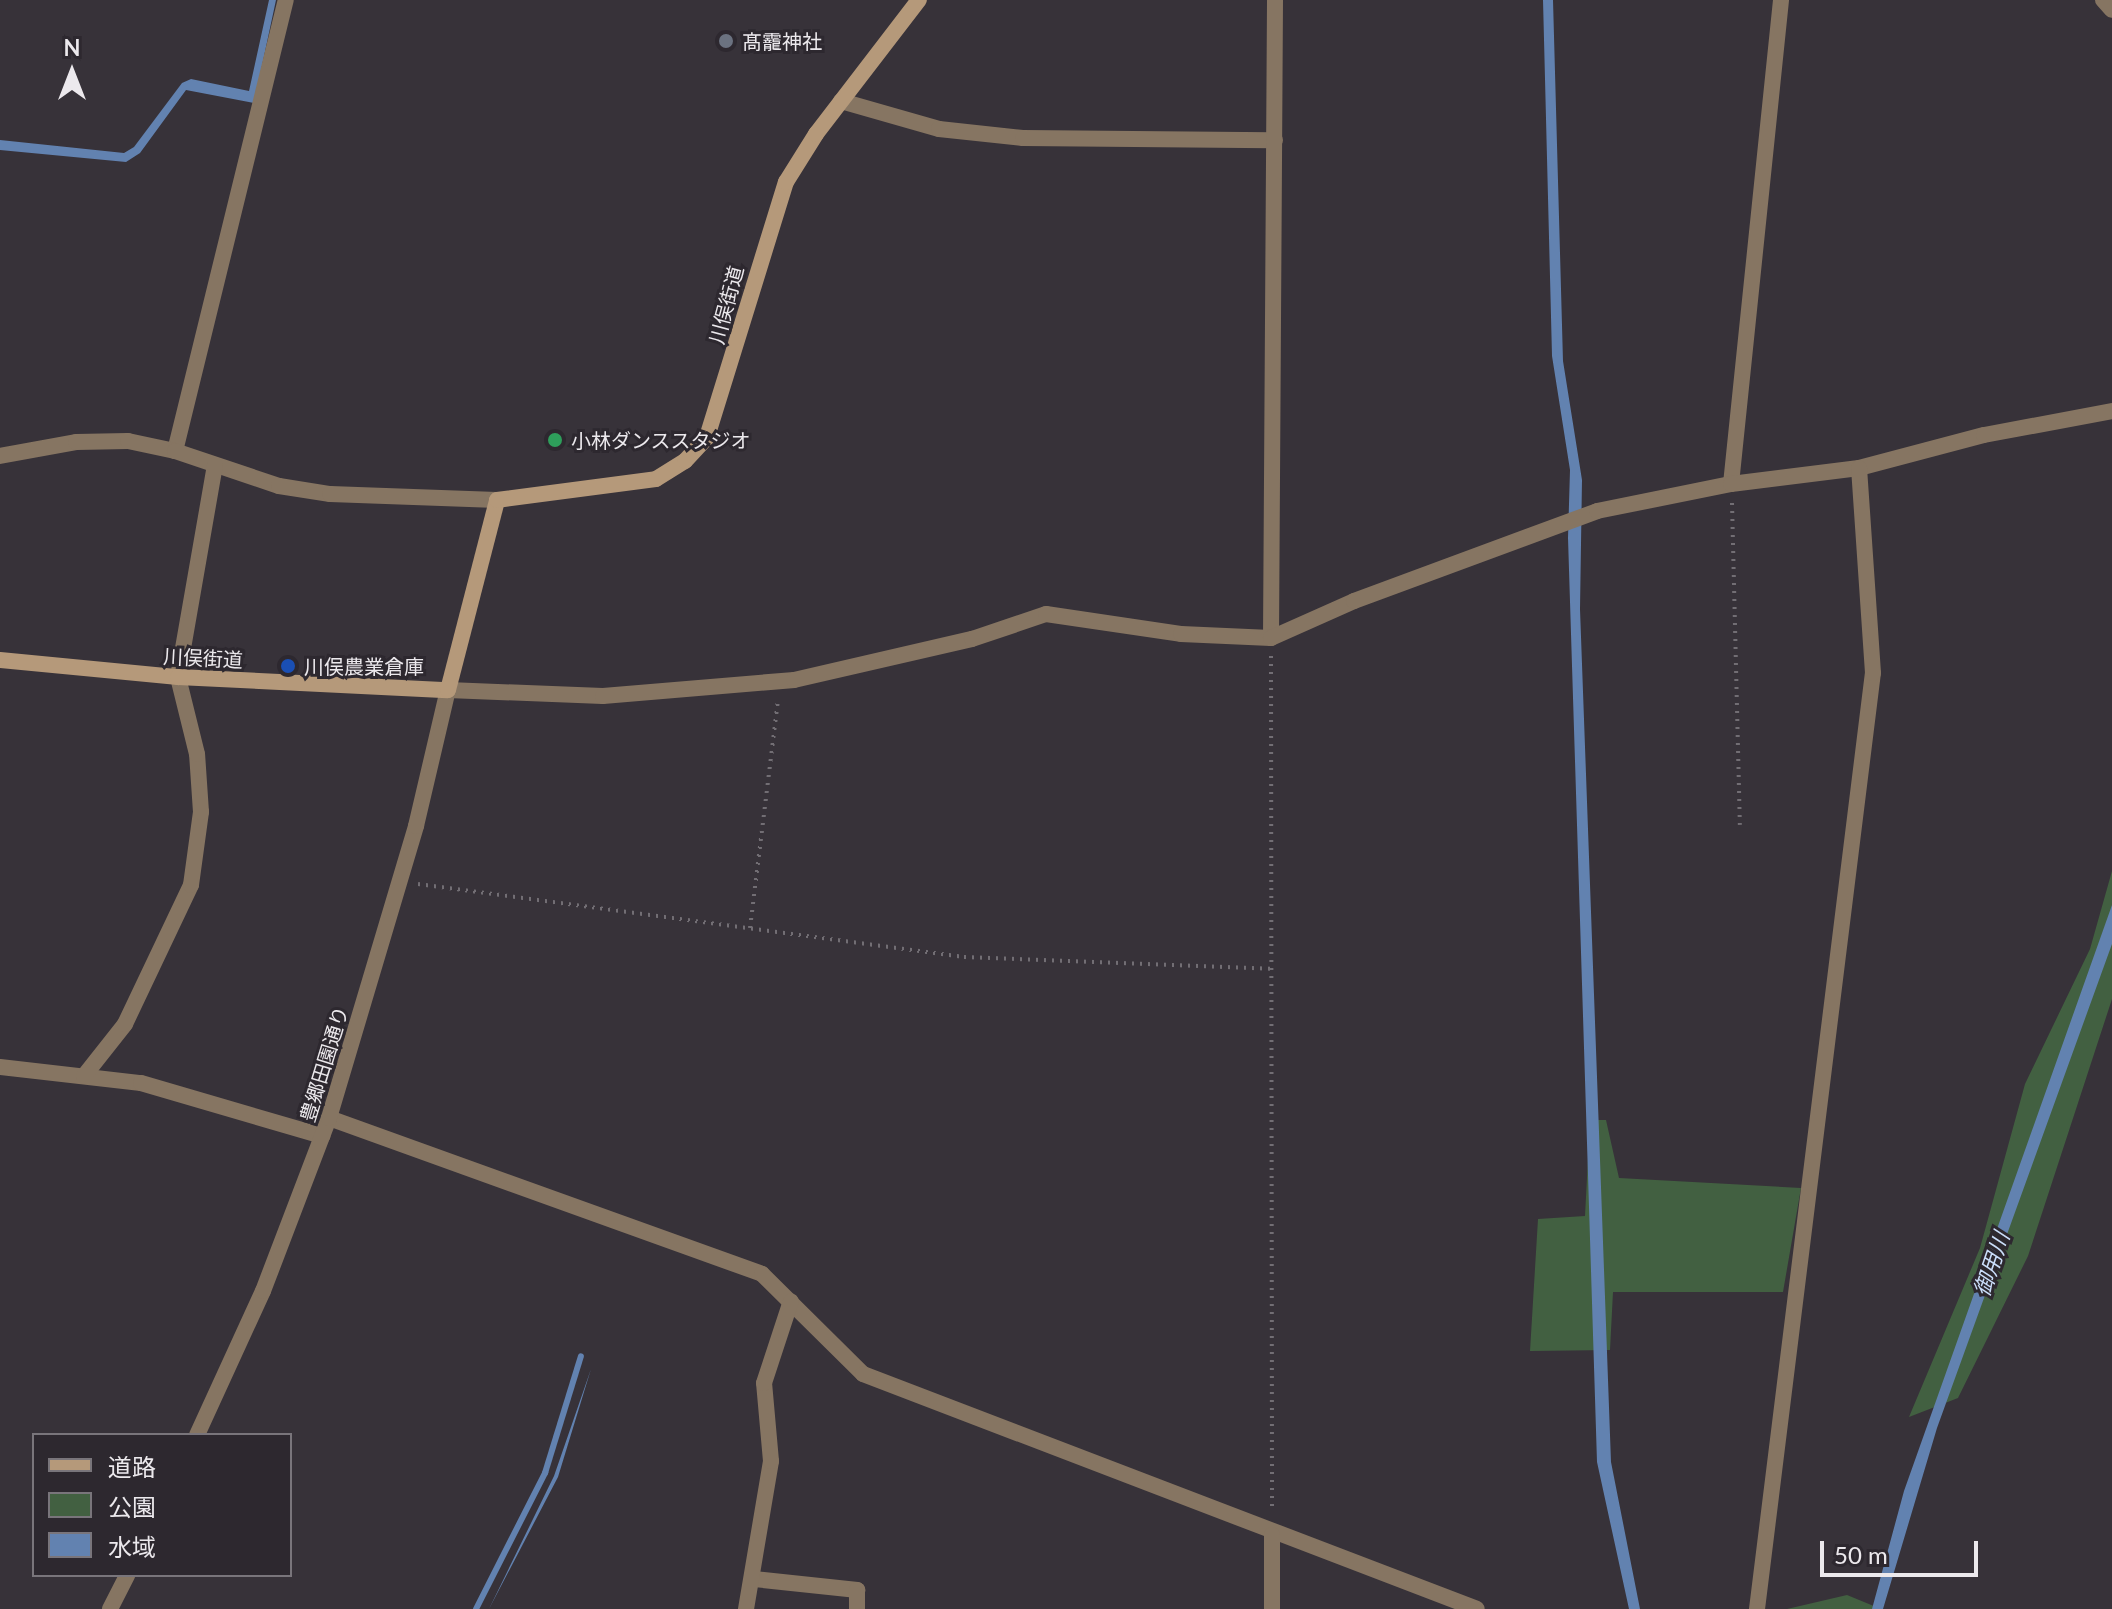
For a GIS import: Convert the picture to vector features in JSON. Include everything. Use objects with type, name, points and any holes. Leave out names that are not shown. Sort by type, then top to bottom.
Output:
[{"type":"main road","name":"川俣街道","points":[[497,500],[656,479],[685,461],[707,437],[773,213],[786,182],[841,101],[919,0]]},
{"type":"main road","points":[[448,690],[497,500]]},
{"type":"main road","name":"川俣街道","points":[[0,660],[178,677],[448,690]]},
{"type":"street","points":[[175,451],[286,0]]},
{"type":"street","points":[[1271,638],[1275,0]]},
{"type":"street","points":[[1731,484],[1781,0]]},
{"type":"street","points":[[2103,0],[2112,10]]},
{"type":"street","points":[[841,101],[849,108],[939,129],[1023,138],[1275,140]]},
{"type":"street","points":[[448,690],[603,696],[780,681],[972,639],[1046,614],[1181,634],[1271,638],[1354,601],[1597,511],[1731,484],[1859,468],[1984,435],[2112,411]]},
{"type":"street","name":"川俣街道","points":[[0,456],[76,442],[128,441],[175,451],[279,486],[330,494],[497,500]]},
{"type":"street","points":[[84,1076],[125,1024],[191,885],[201,812],[197,754],[178,677],[215,465]]},
{"type":"street","points":[[1757,1609],[1873,673],[1859,468]]},
{"type":"street","name":"豊郷田園通り","points":[[198,1433],[263,1291],[329,1118],[400,882],[448,690]]},
{"type":"street","points":[[0,1067],[141,1083],[322,1136]]},
{"type":"street","points":[[329,1118],[762,1274],[863,1374],[1272,1535],[1477,1609]]},
{"type":"street","points":[[746,1609],[754,1579],[771,1461],[764,1383],[791,1301]]},
{"type":"street","points":[[1272,1535],[1272,1609]]},
{"type":"street","points":[[110,1609],[126,1577]]},
{"type":"street","points":[[754,1579],[857,1590],[857,1609]]},
{"type":"path","points":[[1731,484],[1740,825]]},
{"type":"path","points":[[1271,638],[1272,1535]]},
{"type":"path","points":[[750,928],[780,681]]},
{"type":"path","points":[[400,882],[964,957],[1271,969]]},
{"type":"green space","points":[[2112,871],[2112,999],[2028,1256],[1958,1398],[1909,1417],[1980,1248],[2025,1084],[2090,949]]},
{"type":"green space","points":[[1590,1120],[1606,1120],[1619,1178],[1801,1188],[1783,1292],[1613,1292],[1610,1350],[1530,1351],[1538,1219],[1585,1216]]},
{"type":"green space","points":[[1847,1595],[1881,1609],[1787,1609]]},
{"type":"water","points":[[269,0],[276,0],[254,103],[186,90],[140,153],[126,162],[0,150],[0,140],[124,153],[134,147],[182,83],[191,79],[249,91]]},
{"type":"water","points":[[1543,0],[1553,0],[1563,361],[1582,480],[1580,609],[1611,1462],[1640,1609],[1629,1609],[1597,1462],[1568,538],[1570,470],[1552,356]]},
{"type":"water","name":"御用川","points":[[2112,905],[2112,944],[1937,1428],[1883,1609],[1872,1609],[1904,1491]]},
{"type":"water","points":[[591,1369],[558,1477],[489,1609],[554,1476]]},
{"type":"waterway","points":[[476,1609],[545,1473],[581,1356]]},
{"type":"place","name":"髙靇神社","points":[[726,41]]},
{"type":"place","name":"小林ダンススタジオ","points":[[555,440]]},
{"type":"place","name":"川俣農業倉庫","points":[[288,666]]}]
